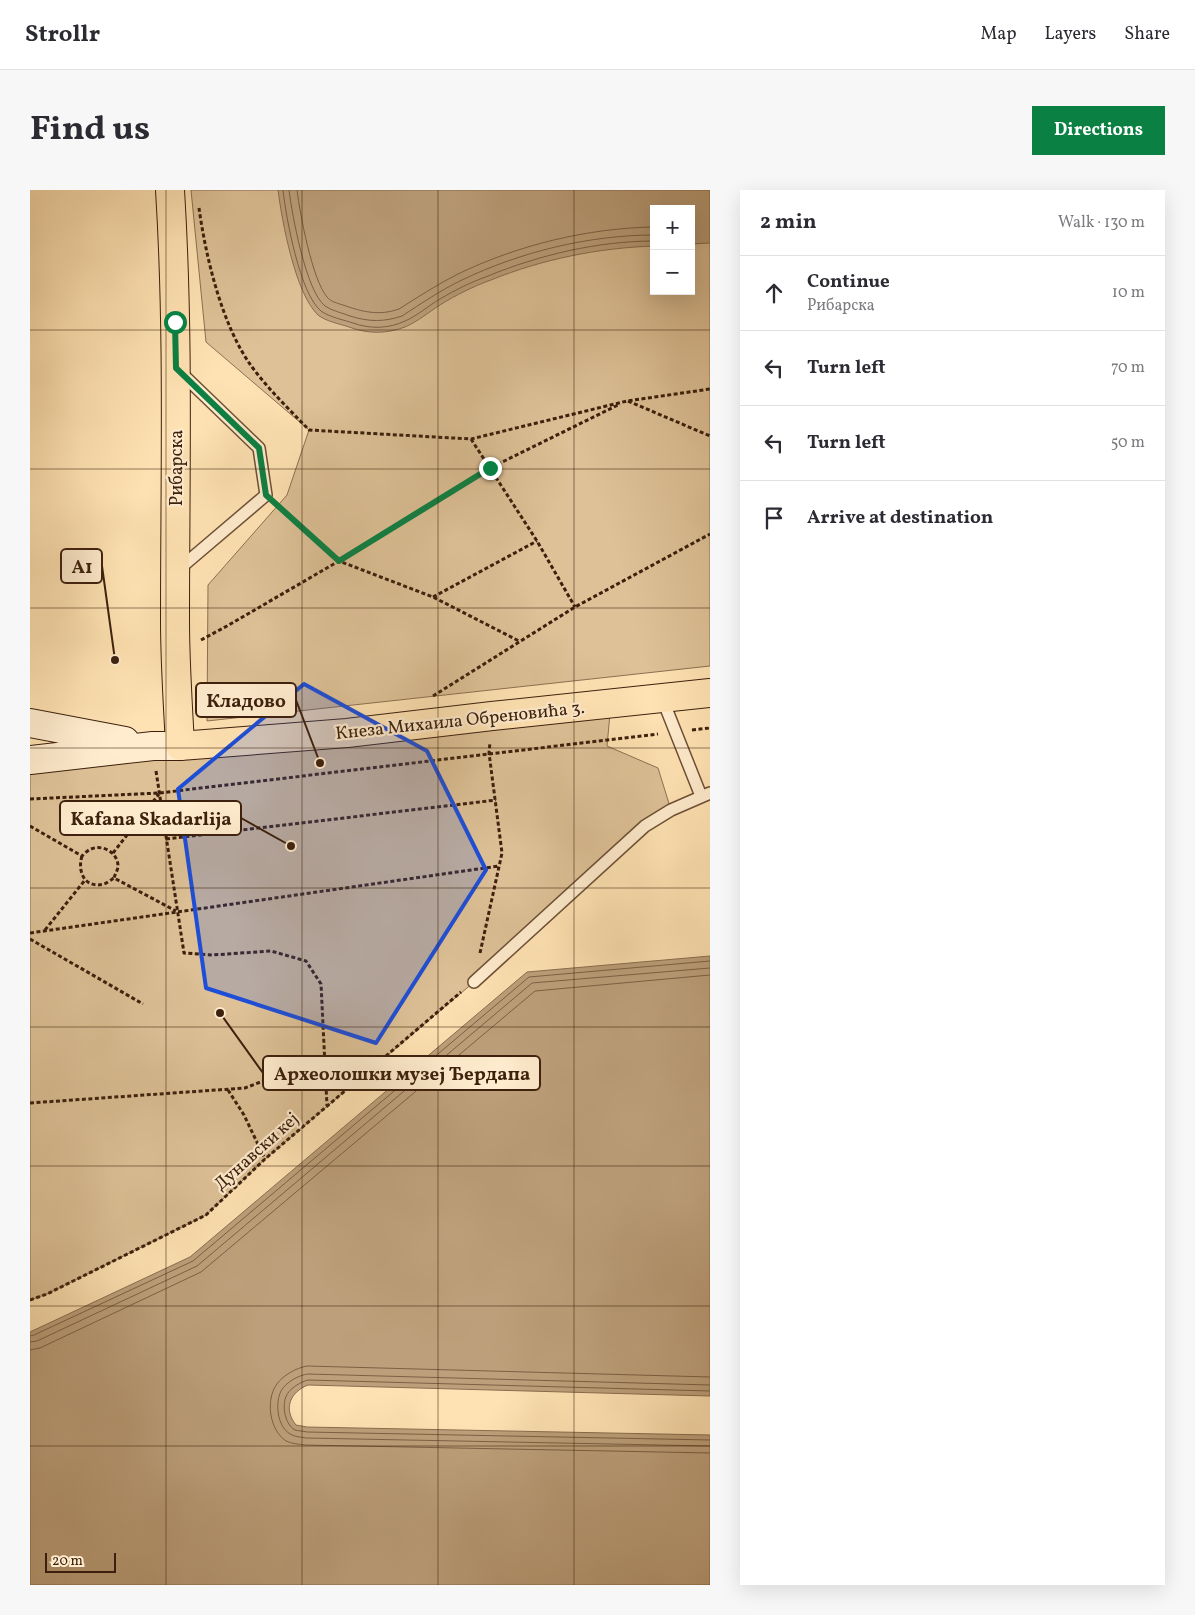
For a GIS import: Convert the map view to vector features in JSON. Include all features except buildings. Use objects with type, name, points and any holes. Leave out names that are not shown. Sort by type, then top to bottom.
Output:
[{"type":"main road","name":"Рибарска","points":[[170,190],[176,368],[176,652],[180,746]]},
{"type":"main road","name":"Кнеза Михаила Обреновића 3.","points":[[180,746],[346,733],[710,693]]},
{"type":"main road","points":[[30,723],[154,746]]},
{"type":"main road","points":[[30,760],[154,746],[180,746]]},
{"type":"lane","points":[[176,368],[259,448],[266,495],[176,571]]},
{"type":"lane","points":[[474,982],[645,826],[671,810],[705,794],[662,698]]},
{"type":"path","points":[[198,201],[205,247],[212,274],[239,346],[261,379],[309,430],[471,439],[627,401],[710,389]]},
{"type":"path","points":[[176,652],[227,626],[339,561],[490,468],[627,401],[710,436]]},
{"type":"path","points":[[471,439],[537,541],[575,607]]},
{"type":"path","points":[[266,495],[339,561],[433,597],[520,642]]},
{"type":"path","points":[[433,696],[575,607],[710,534]]},
{"type":"path","points":[[433,597],[537,541]]},
{"type":"path","points":[[474,982],[502,853],[489,753],[492,716]]},
{"type":"path","points":[[30,799],[159,793],[710,728]]},
{"type":"path","points":[[154,746],[159,793],[184,953],[212,955],[271,951],[306,962],[321,984],[327,1106]]},
{"type":"path","points":[[113,853],[159,793]]},
{"type":"path","points":[[166,839],[496,800]]},
{"type":"path","points":[[30,826],[82,856]]},
{"type":"path","points":[[102,847],[113,853],[117,859],[118,868],[114,878],[105,884],[93,885],[85,880],[80,871],[79,864],[82,856],[91,849],[102,847]]},
{"type":"path","points":[[30,933],[499,866]]},
{"type":"path","points":[[114,878],[177,911]]},
{"type":"path","points":[[44,931],[85,880]]},
{"type":"path","points":[[30,939],[143,1004]]},
{"type":"path","name":"Дунавски кеј","points":[[30,1300],[47,1294],[206,1215],[265,1159],[474,982]]},
{"type":"path","points":[[30,1103],[245,1088],[325,1057]]},
{"type":"path","points":[[228,1090],[244,1115],[265,1159]]},
{"type":"highlighted area","points":[[304,684],[427,751],[486,870],[376,1043],[206,988],[178,789]]},
{"type":"shaded area","points":[[191,190],[710,190],[710,666],[207,721],[208,585],[287,495],[309,430],[206,342]]},
{"type":"shaded area","points":[[611,703],[607,746],[658,768],[671,810],[474,982],[265,1159],[206,1215],[47,1294],[30,1300],[30,747]]},
{"type":"water","points":[[278,190],[710,190],[710,243],[695,244],[695,205],[650,205],[650,246],[592,252],[531,266],[485,282],[446,301],[405,327],[384,332],[356,329],[318,315],[310,305],[296,274]]},
{"type":"water","points":[[710,956],[710,1396],[308,1385],[297,1392],[289,1407],[292,1419],[296,1425],[307,1427],[710,1435],[710,1585],[30,1585],[30,1332],[190,1257],[527,972]]},
{"type":"place","name":"A1","points":[[115,660]]},
{"type":"place","name":"Кладово","points":[[320,763]]},
{"type":"place","name":"Kafana Skadarlija","points":[[291,846]]},
{"type":"place","name":"Археолошки музеј Ђердапа","points":[[220,1013]]},
{"type":"route","points":[[175,322],[176,368],[259,448],[266,495],[339,561],[490,468]]}]
